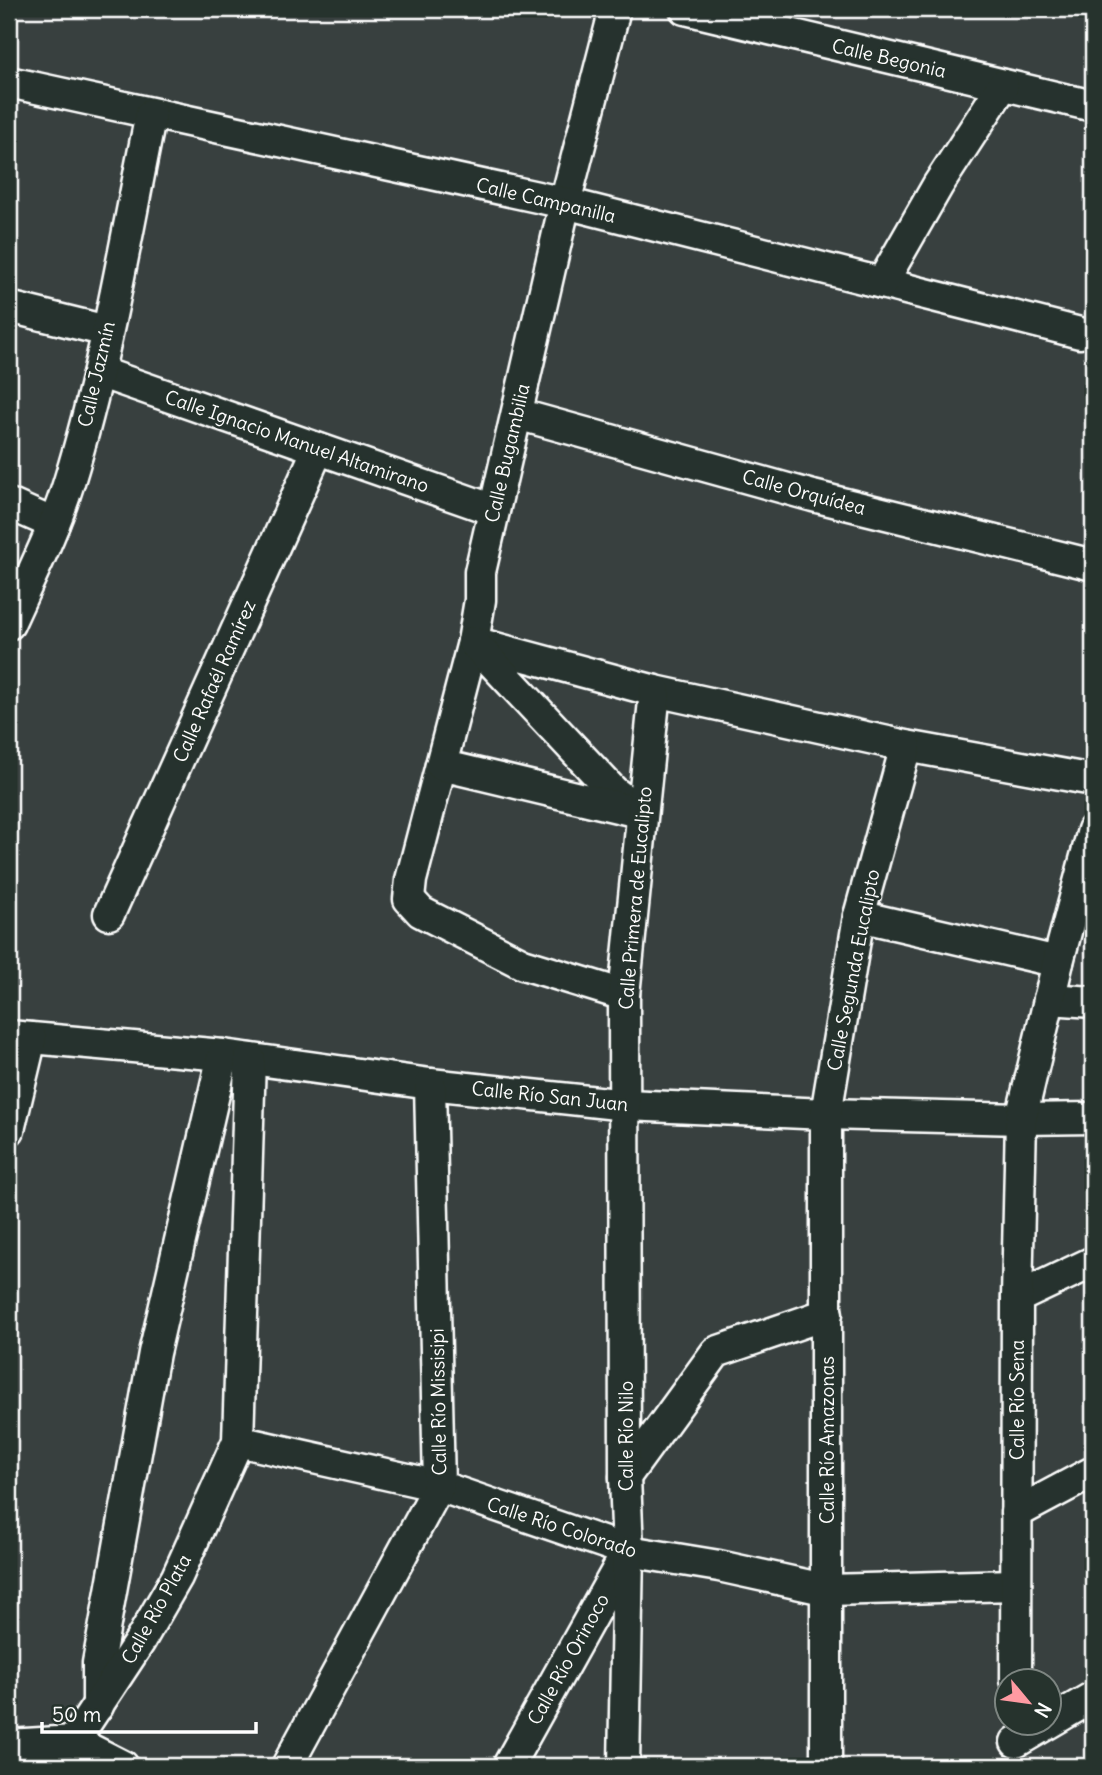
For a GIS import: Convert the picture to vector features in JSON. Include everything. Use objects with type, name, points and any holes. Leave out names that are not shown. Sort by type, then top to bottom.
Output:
[{"type":"street","name":"Calle Bugambilia","points":[[615,9],[565,203],[480,572],[480,600],[473,642],[411,880],[409,899],[421,912],[523,964],[624,995]]},
{"type":"street","name":"Calle Begonia","points":[[685,9],[1093,106]]},
{"type":"street","name":"Calle Campanilla","points":[[9,82],[565,203],[1080,333]]},
{"type":"street","points":[[882,283],[938,186],[1003,85]]},
{"type":"street","name":"Calle Jazmín","points":[[9,624],[54,524],[69,483],[99,372],[150,114]]},
{"type":"street","points":[[9,307],[107,331]]},
{"type":"street","name":"Calle Ignacio Manuel Altamirano","points":[[99,372],[494,510]]},
{"type":"street","name":"Calle Orquídea","points":[[517,414],[813,496],[1093,565]]},
{"type":"street","name":"Calle Rafaél Ramírez","points":[[109,914],[318,449]]},
{"type":"street","points":[[9,504],[54,524]]},
{"type":"street","points":[[473,642],[655,691],[906,746],[1093,780]]},
{"type":"street","points":[[473,642],[612,791],[641,813]]},
{"type":"street","name":"Calle Primera de Eucalipto","points":[[626,1105],[624,995],[655,691]]},
{"type":"street","name":"Calle Segunda Eucalipto","points":[[827,1114],[859,916],[906,746]]},
{"type":"street","points":[[441,765],[641,813]]},
{"type":"street","name":"Calle Río Sena","points":[[1016,1666],[1017,1298],[1021,1119],[1093,830]]},
{"type":"street","points":[[859,916],[1058,962]]},
{"type":"street","points":[[1049,999],[1093,1002]]},
{"type":"street","points":[[9,1130],[20,1037]]},
{"type":"street","name":"Calle Río San Juan","points":[[20,1037],[236,1057],[429,1084],[626,1105],[827,1114],[1093,1118]]},
{"type":"street","name":"Calle Río Plata","points":[[98,1707],[177,1577],[238,1441],[236,1057]]},
{"type":"street","name":"Calle Río Plata","points":[[98,1707],[98,1663],[154,1353],[236,1057]]},
{"type":"street","name":"Calle Río Missisipi","points":[[287,1766],[439,1486],[429,1084]]},
{"type":"street","name":"Calle Río Nilo","points":[[624,1766],[628,1551],[625,1477],[626,1105]]},
{"type":"street","name":"Calle Río Amazonas","points":[[826,1766],[827,1114]]},
{"type":"street","points":[[1017,1298],[1093,1262]]},
{"type":"street","points":[[625,1477],[716,1352],[827,1314]]},
{"type":"street","name":"Calle Río Colorado","points":[[238,1441],[439,1486],[628,1551],[719,1566],[828,1590],[1015,1585]]},
{"type":"street","points":[[1016,1513],[1093,1472]]},
{"type":"street","name":"Calle Río Orinoco","points":[[508,1766],[628,1551]]},
{"type":"street","points":[[1016,1744],[1093,1698]]},
{"type":"street","points":[[74,1741],[98,1707]]},
{"type":"street","points":[[9,1745],[74,1741],[123,1766]]}]
